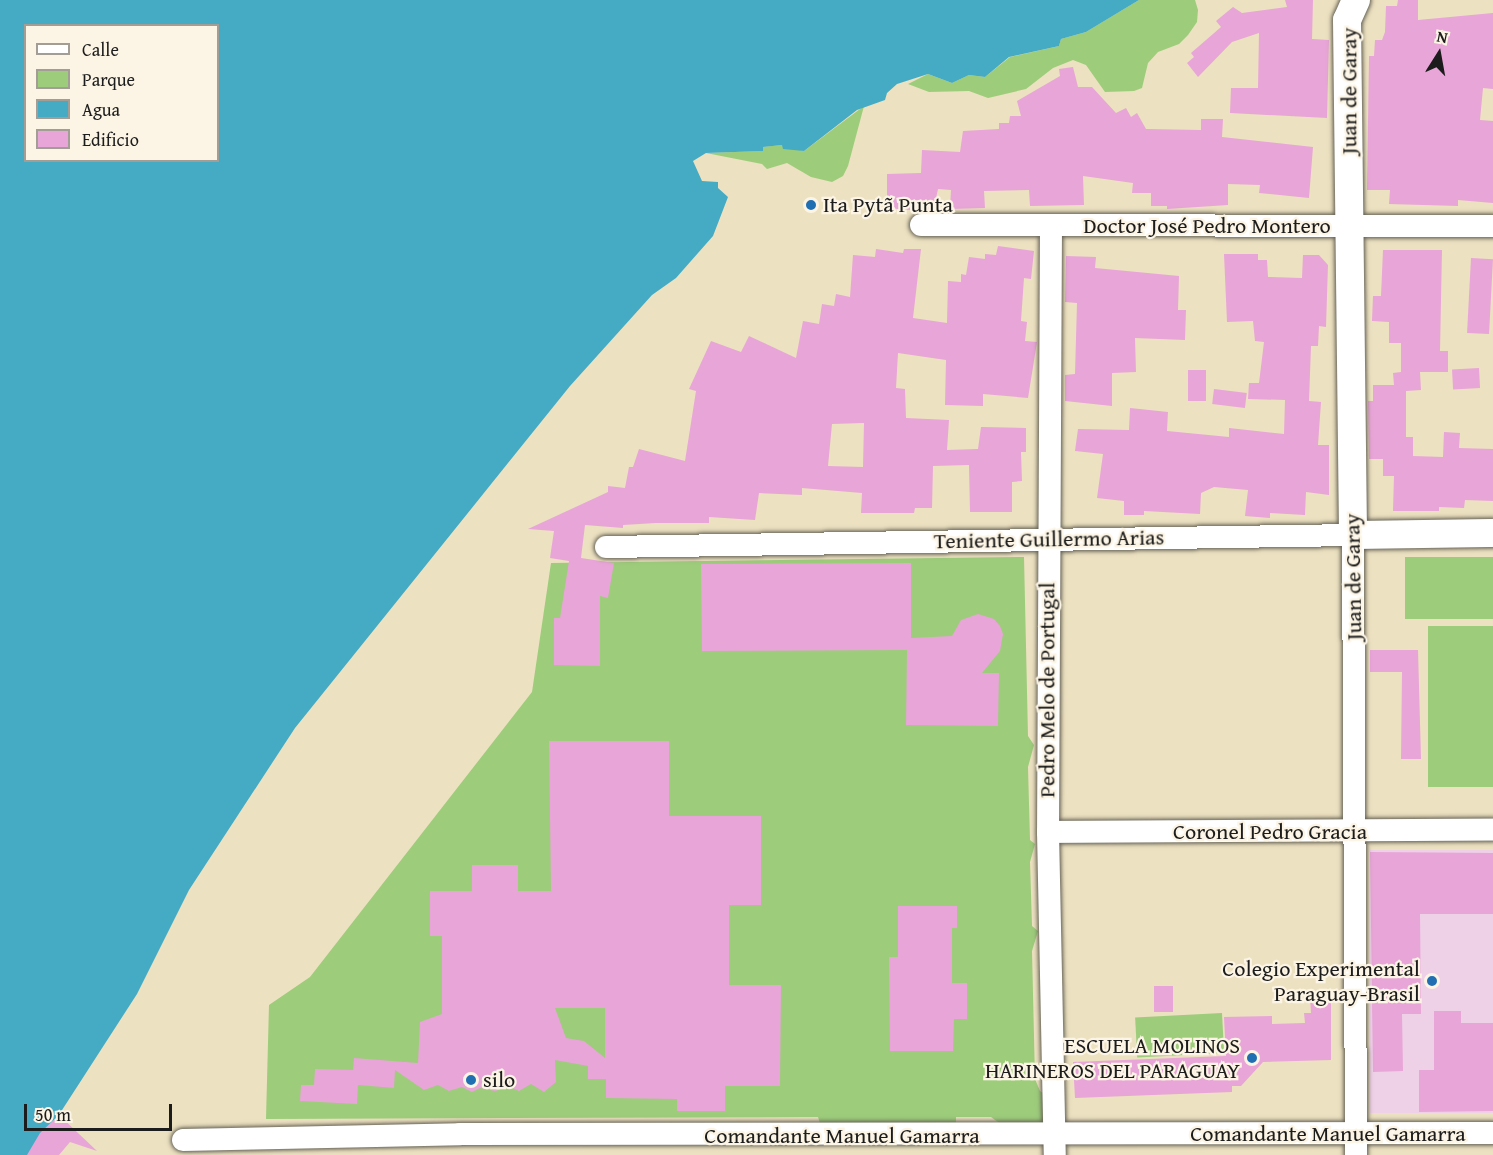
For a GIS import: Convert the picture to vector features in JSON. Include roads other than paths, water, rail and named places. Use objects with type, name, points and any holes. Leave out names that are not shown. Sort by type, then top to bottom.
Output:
[{"type":"street","name":"Juan de Garay","points":[[1356,0],[1347,20],[1353,535],[1356,1144]]},
{"type":"street","name":"Doctor José Pedro Montero","points":[[921,225],[1493,226]]},
{"type":"street","name":"Pedro Melo de Portugal","points":[[1052,225],[1047,538],[1048,832],[1055,1146]]},
{"type":"street","name":"Teniente Guillermo Arias","points":[[606,547],[1047,538],[1493,533]]},
{"type":"street","name":"Coronel Pedro Gracia","points":[[1048,832],[1493,830]]},
{"type":"street","name":"Comandante Manuel Gamarra","points":[[187,1139],[460,1145],[1055,1146],[1356,1144],[1493,1133]]},
{"type":"water","points":[[0,0],[1139,0],[1086,32],[1061,39],[1059,46],[1009,57],[985,77],[969,75],[952,83],[928,74],[897,84],[887,93],[885,100],[857,110],[804,151],[783,149],[782,145],[763,147],[763,151],[706,153],[693,161],[702,181],[718,182],[718,188],[728,197],[713,236],[676,278],[652,295],[570,386],[295,728],[189,890],[137,994],[33,1155],[0,1155]]},
{"type":"place","name":"Ita Pytã Punta","points":[[811,205]]},
{"type":"place","name":"Colegio Experimental Paraguay-Brasil","points":[[1432,981]]},
{"type":"place","name":"ESCUELA MOLINOS HARINEROS DEL PARAGUAY","points":[[1252,1058]]},
{"type":"place","name":"silo","points":[[471,1080]]}]
